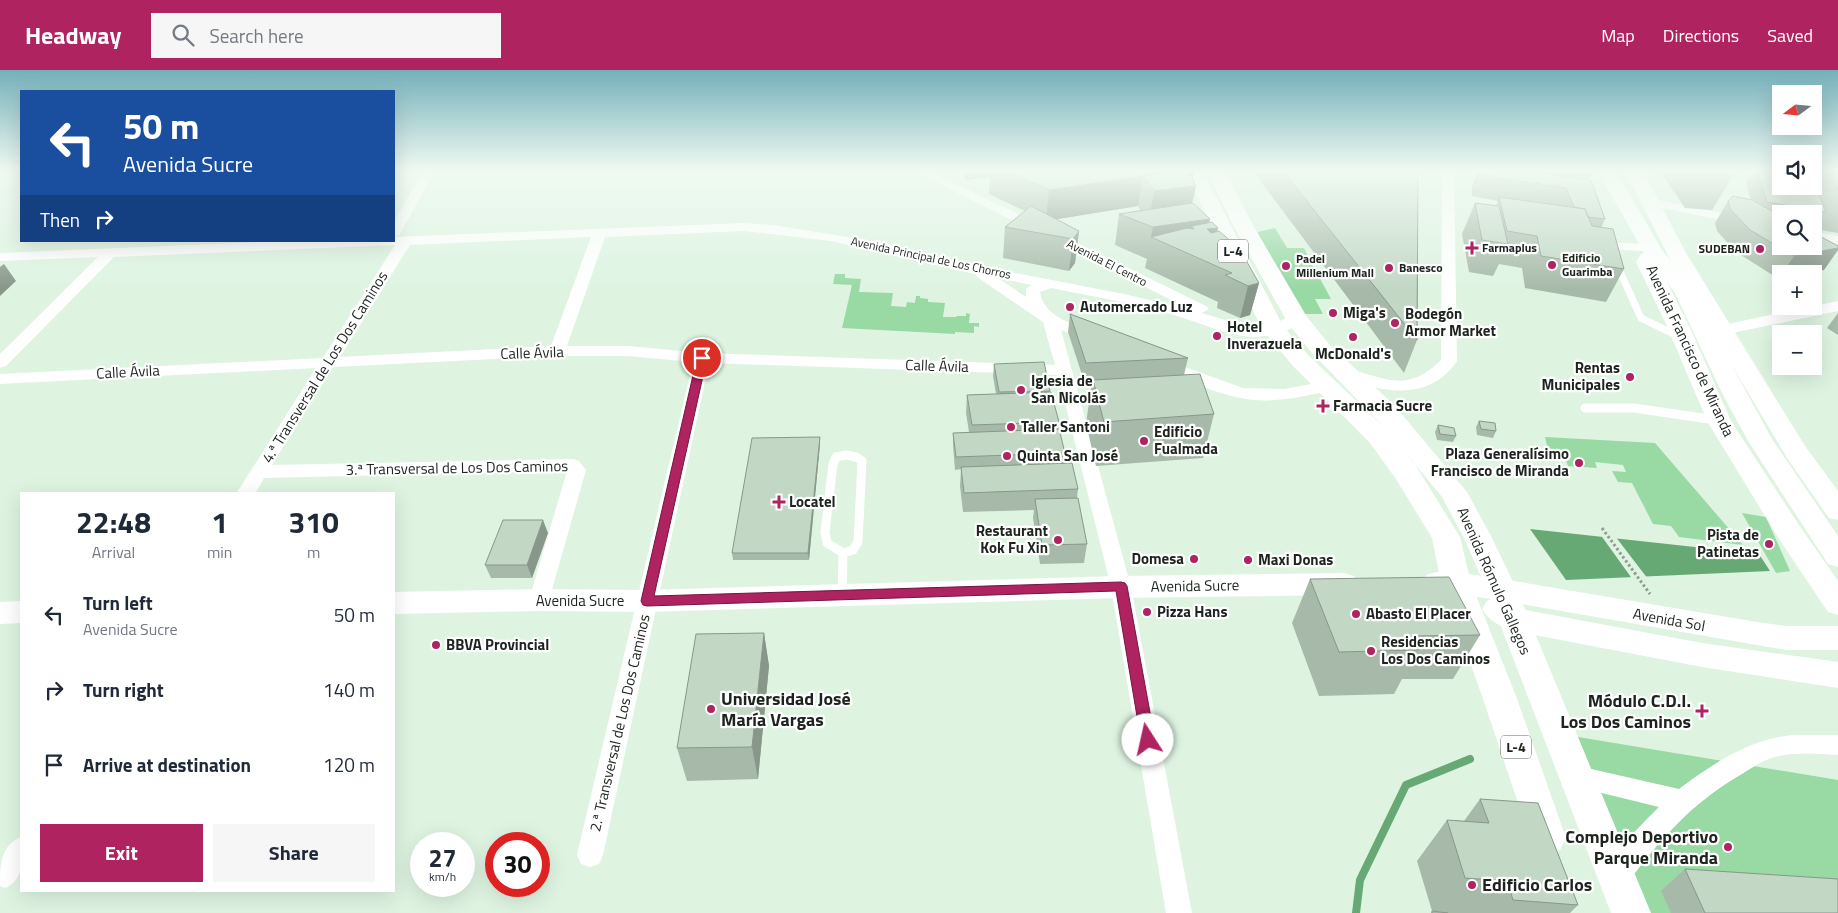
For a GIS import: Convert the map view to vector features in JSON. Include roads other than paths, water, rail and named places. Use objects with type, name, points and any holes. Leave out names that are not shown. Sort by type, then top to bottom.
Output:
[{"type":"main road","name":"Avenida Rómulo Gallegos","points":[[1209,210],[1216,227],[1273,328],[1335,379],[1406,472],[1446,537],[1456,583]]},
{"type":"main road","name":"Avenida Rómulo Gallegos","points":[[1236,210],[1248,234],[1273,328]]},
{"type":"main road","name":"Avenida Francisco de Miranda","points":[[1629,210],[1652,250],[1646,262],[1683,338],[1719,421],[1789,532],[1838,604]]},
{"type":"main road","name":"Avenida Francisco de Miranda","points":[[1654,210],[1676,253],[1796,452],[1838,511]]},
{"type":"main road","points":[[1652,250],[1685,292],[1733,391],[1760,441],[1792,491],[1838,556]]},
{"type":"main road","points":[[1676,253],[1685,292]]},
{"type":"main road","name":"Avenida Rómulo Gallegos","points":[[1335,379],[1368,394],[1400,423],[1453,492],[1478,536],[1617,876]]},
{"type":"main road","points":[[1789,532],[1811,550],[1826,555],[1838,556]]},
{"type":"main road","points":[[1406,584],[1456,583],[1507,604]]},
{"type":"main road","name":"L-4","points":[[1456,583],[1499,696],[1556,866]]},
{"type":"main road","name":"Avenida Sucre","points":[[395,603],[539,600],[647,601],[1121,586],[1367,584]]},
{"type":"main road","name":"Avenida Sol","points":[[1507,604],[1786,638],[1838,638]]},
{"type":"main road","name":"Avenida Sol","points":[[1507,604],[1702,655],[1838,674]]},
{"type":"main road","points":[[0,613],[20,612]]},
{"type":"main road","name":"L-4","points":[[1617,876],[1631,913]]},
{"type":"street","points":[[396,239],[410,210]]},
{"type":"street","name":"Avenida El Centro","points":[[1000,210],[1163,291],[1189,309],[1273,328]]},
{"type":"street","points":[[1149,359],[1222,387],[1243,393],[1278,395],[1335,379],[1385,386],[1403,386],[1429,380],[1450,360],[1448,210]]},
{"type":"street","name":"Avenida Principal de Los Chorros","points":[[396,239],[599,234],[744,227],[774,228],[864,243],[1050,284],[1147,303],[1189,309]]},
{"type":"street","points":[[557,352],[599,234]]},
{"type":"street","name":"Avenida Principal de Los Chorros","points":[[0,256],[363,242]]},
{"type":"street","name":"4.ª Transversal de Los Dos Caminos","points":[[246,492],[330,362],[394,242]]},
{"type":"street","points":[[0,363],[111,252]]},
{"type":"street","points":[[973,268],[1050,320],[1104,341]]},
{"type":"street","points":[[1050,284],[1034,289],[1034,300],[1050,320],[1065,370],[1121,586],[1179,913]]},
{"type":"street","name":"Avenida Principal de Los Chorros","points":[[1147,303],[1161,304],[1168,301],[1168,297],[1163,291]]},
{"type":"street","points":[[1723,330],[1838,306]]},
{"type":"street","name":"Calle Ávila","points":[[0,379],[330,362],[557,352],[628,351],[702,358],[1065,370]]},
{"type":"street","name":"2.ª Transversal de Los Dos Caminos","points":[[590,855],[702,358]]},
{"type":"street","name":"3.ª Transversal de Los Dos Caminos","points":[[259,472],[573,465],[577,470],[539,600]]},
{"type":"street","points":[[1617,876],[1644,839],[1681,801],[1725,770],[1765,750],[1811,744],[1838,745]]},
{"type":"street","points":[[1578,777],[1681,801]]},
{"type":"street","points":[[5,875],[20,851]]},
{"type":"lane","points":[[1691,210],[1734,219]]},
{"type":"lane","points":[[1822,237],[1838,240]]},
{"type":"lane","points":[[1652,250],[1616,246],[1612,252],[1641,318],[1652,325],[1683,338]]},
{"type":"lane","points":[[1585,408],[1604,405],[1636,408],[1719,421]]},
{"type":"lane","points":[[1607,411],[1636,408]]},
{"type":"lane","points":[[848,454],[857,456],[862,461],[858,542],[853,550],[844,553],[827,543],[825,532],[836,457],[848,454]]},
{"type":"lane","points":[[842,595],[844,553]]},
{"type":"waterway","points":[[1356,913],[1360,880],[1406,785],[1470,759]]},
{"type":"place","name":"Farmaplus","points":[[1472,248]]},
{"type":"place","name":"SUDEBAN","points":[[1760,249]]},
{"type":"place","name":"Edificio Guarimba","points":[[1552,265]]},
{"type":"place","name":"Padel Millenium Mall","points":[[1286,266]]},
{"type":"place","name":"Banesco","points":[[1389,268]]},
{"type":"place","name":"Automercado Luz","points":[[1070,307]]},
{"type":"place","name":"Miga's","points":[[1333,313]]},
{"type":"place","name":"Bodegón Armor Market","points":[[1395,323]]},
{"type":"place","name":"Hotel Inverazuela","points":[[1217,336]]},
{"type":"place","name":"McDonald's","points":[[1353,337]]},
{"type":"place","name":"Rentas Municipales","points":[[1630,377]]},
{"type":"place","name":"Iglesia de San Nicolás","points":[[1021,390]]},
{"type":"place","name":"Farmacia Sucre","points":[[1323,406]]},
{"type":"place","name":"Taller Santoni","points":[[1011,427]]},
{"type":"place","name":"Edificio Fualmada","points":[[1144,441]]},
{"type":"place","name":"Quinta San José","points":[[1007,456]]},
{"type":"place","name":"Plaza Generalísimo Francisco de Miranda","points":[[1579,463]]},
{"type":"place","name":"Locatel","points":[[779,502]]},
{"type":"place","name":"Restaurant Kok Fu Xin","points":[[1058,540]]},
{"type":"place","name":"Pista de Patinetas","points":[[1769,544]]},
{"type":"place","name":"Domesa","points":[[1194,559]]},
{"type":"place","name":"Maxi Donas","points":[[1248,560]]},
{"type":"place","name":"Pizza Hans","points":[[1147,612]]},
{"type":"place","name":"Abasto El Placer","points":[[1356,614]]},
{"type":"place","name":"BBVA Provincial","points":[[436,645]]},
{"type":"place","name":"Residencias Los Dos Caminos","points":[[1371,651]]},
{"type":"place","name":"Universidad José María Vargas","points":[[711,709]]},
{"type":"place","name":"Módulo C.D.I. Los Dos Caminos","points":[[1702,711]]},
{"type":"place","name":"Complejo Deportivo Parque Miranda","points":[[1728,847]]},
{"type":"place","name":"Edificio Carlos","points":[[1472,885]]}]
